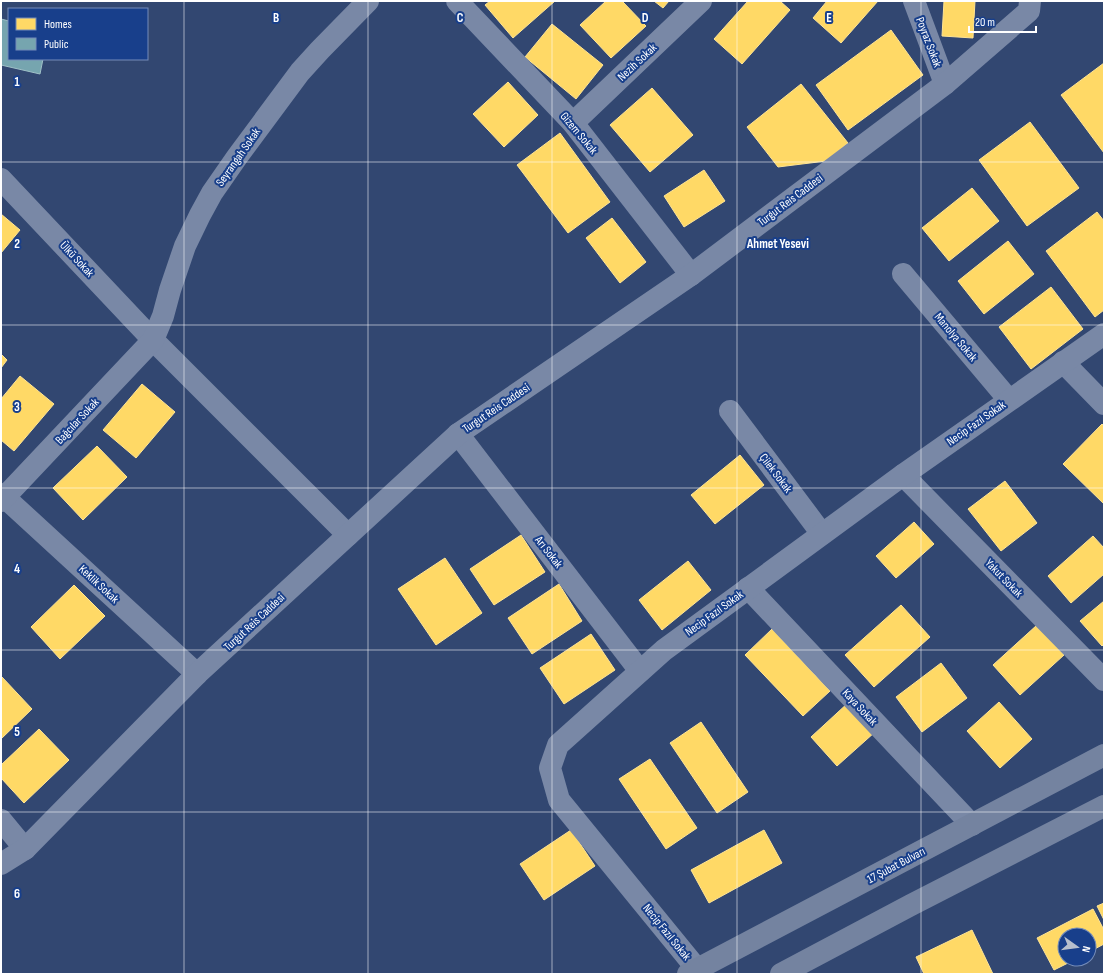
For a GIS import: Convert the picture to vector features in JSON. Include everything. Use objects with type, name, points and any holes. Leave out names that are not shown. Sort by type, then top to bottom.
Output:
[{"type":"highway","name":"17 Şubat Bulvarı","points":[[693,972],[1104,755]]},
{"type":"highway","points":[[781,974],[911,905],[1104,806]]},
{"type":"street","name":"Seyrangah Sokak","points":[[153,340],[163,316],[185,246],[212,193],[300,72],[368,1]]},
{"type":"street","name":"Gizem Sokak","points":[[457,1],[572,123],[691,275]]},
{"type":"street","name":"Nezih Sokak","points":[[572,123],[701,1]]},
{"type":"street","name":"Poyraz Sokak","points":[[914,1],[945,84]]},
{"type":"street","name":"Turgut Reis Caddesi","points":[[1,864],[25,850],[197,674],[458,434],[691,275],[945,84],[1029,11],[1030,1]]},
{"type":"street","name":"Ülkü Sokak","points":[[1,178],[153,340],[348,535]]},
{"type":"street","name":"Manolya Sokak","points":[[903,274],[1009,400]]},
{"type":"street","name":"Necip Fazıl Sokak","points":[[693,972],[559,800],[550,768],[558,745],[664,650],[903,475],[1104,334]]},
{"type":"street","name":"Bağcılar Sokak","points":[[2,497],[153,340]]},
{"type":"street","points":[[1063,362],[1104,404]]},
{"type":"street","name":"Çilek Sokak","points":[[730,411],[822,534]]},
{"type":"street","name":"Arı Sokak","points":[[458,434],[640,671]]},
{"type":"street","name":"Yakut Sokak","points":[[903,475],[1104,680]]},
{"type":"street","name":"Keklik Sokak","points":[[2,497],[197,674]]},
{"type":"street","name":"Kaya Sokak","points":[[748,588],[972,825]]},
{"type":"street","points":[[1,820],[25,850]]},
{"type":"building: Homes","points":[[490,1],[555,1],[513,38],[485,5]]},
{"type":"building: Homes","points":[[606,1],[622,1],[646,26],[611,58],[580,25]]},
{"type":"building: Homes","points":[[654,1],[669,1],[663,8]]},
{"type":"building: Homes","points":[[748,1],[780,1],[790,10],[742,64],[714,39]]},
{"type":"building: Homes","points":[[827,1],[878,1],[841,43],[813,18]]},
{"type":"building: Homes","points":[[944,1],[975,1],[973,38],[942,36]]},
{"type":"building: Homes","points":[[552,24],[603,65],[576,99],[525,57]]},
{"type":"building: Homes","points":[[891,30],[923,75],[848,130],[816,85]]},
{"type":"building: Homes","points":[[1104,63],[1104,153],[1061,95]]},
{"type":"building: Homes","points":[[508,82],[538,115],[504,147],[473,114]]},
{"type":"building: Homes","points":[[801,84],[848,143],[826,161],[778,167],[747,127]]},
{"type":"building: Homes","points":[[652,88],[693,135],[650,172],[610,125]]},
{"type":"building: Homes","points":[[1030,122],[1079,188],[1027,226],[979,160]]},
{"type":"building: Homes","points":[[560,133],[610,202],[568,233],[517,165]]},
{"type":"building: Homes","points":[[704,170],[725,201],[684,227],[664,196]]},
{"type":"building: Homes","points":[[972,188],[999,221],[949,261],[922,228]]},
{"type":"building: Homes","points":[[1097,212],[1104,221],[1104,310],[1095,317],[1046,251]]},
{"type":"building: Homes","points":[[1,214],[20,230],[1,253]]},
{"type":"building: Homes","points":[[612,218],[646,262],[620,283],[586,238]]},
{"type":"building: Homes","points":[[1008,241],[1034,274],[984,314],[958,281]]},
{"type":"building: Homes","points":[[1051,287],[1083,329],[1031,369],[999,327]]},
{"type":"building: Homes","points":[[1,354],[7,360],[1,368]]},
{"type":"building: Homes","points":[[20,376],[54,404],[14,451],[1,440],[1,399]]},
{"type":"building: Homes","points":[[142,384],[175,412],[136,458],[103,430]]},
{"type":"building: Homes","points":[[1102,424],[1104,426],[1104,504],[1063,464]]},
{"type":"building: Homes","points":[[97,446],[127,477],[83,520],[53,488]]},
{"type":"building: Homes","points":[[740,455],[764,485],[715,524],[691,495]]},
{"type":"building: Homes","points":[[1005,481],[1037,523],[1001,551],[968,509]]},
{"type":"building: Homes","points":[[914,522],[934,544],[896,578],[876,556]]},
{"type":"building: Homes","points":[[521,535],[545,572],[494,605],[470,569]]},
{"type":"building: Homes","points":[[1093,536],[1104,548],[1104,574],[1071,603],[1048,576]]},
{"type":"building: Homes","points":[[445,558],[482,613],[436,645],[398,589]]},
{"type":"building: Homes","points":[[688,561],[711,590],[662,630],[639,600]]},
{"type":"building: Homes","points":[[559,584],[582,621],[532,654],[508,618]]},
{"type":"building: Homes","points":[[74,585],[105,616],[60,659],[31,627]]},
{"type":"building: Homes","points":[[1104,601],[1104,644],[1102,646],[1080,621]]},
{"type":"building: Homes","points":[[901,605],[930,637],[874,687],[845,655]]},
{"type":"building: Homes","points":[[1037,625],[1064,655],[1020,695],[993,665]]},
{"type":"building: Homes","points":[[772,629],[830,691],[803,716],[745,655]]},
{"type":"building: Homes","points":[[591,634],[615,670],[564,704],[540,668]]},
{"type":"building: Homes","points":[[941,663],[967,698],[922,732],[896,697]]},
{"type":"building: Homes","points":[[2,677],[32,709],[1,739],[1,679]]},
{"type":"building: Homes","points":[[849,702],[875,732],[837,766],[811,737]]},
{"type":"building: Homes","points":[[999,702],[1032,739],[1000,768],[967,731]]},
{"type":"building: Homes","points":[[701,722],[748,792],[717,813],[670,743]]},
{"type":"building: Homes","points":[[39,729],[69,760],[24,803],[1,778],[1,765]]},
{"type":"building: Homes","points":[[650,759],[697,828],[666,849],[619,779]]},
{"type":"building: Homes","points":[[571,830],[595,866],[544,900],[520,864]]},
{"type":"building: Homes","points":[[764,830],[782,863],[709,903],[691,870]]},
{"type":"building: Homes","points":[[1104,903],[1104,920],[1097,906]]},
{"type":"building: Homes","points":[[1093,909],[1104,930],[1104,944],[1097,948],[1097,927],[1058,927]]},
{"type":"building: Homes","points":[[1057,928],[1057,967],[1060,967],[1054,970],[1037,938]]},
{"type":"building: Homes","points":[[972,930],[993,974],[924,974],[916,957]]},
{"type":"building: Public","points":[[1,19],[8,21],[8,60],[43,60],[40,74],[1,65]]},
{"type":"district","name":"Ahmet Yesevi","points":[[778,243]]}]
